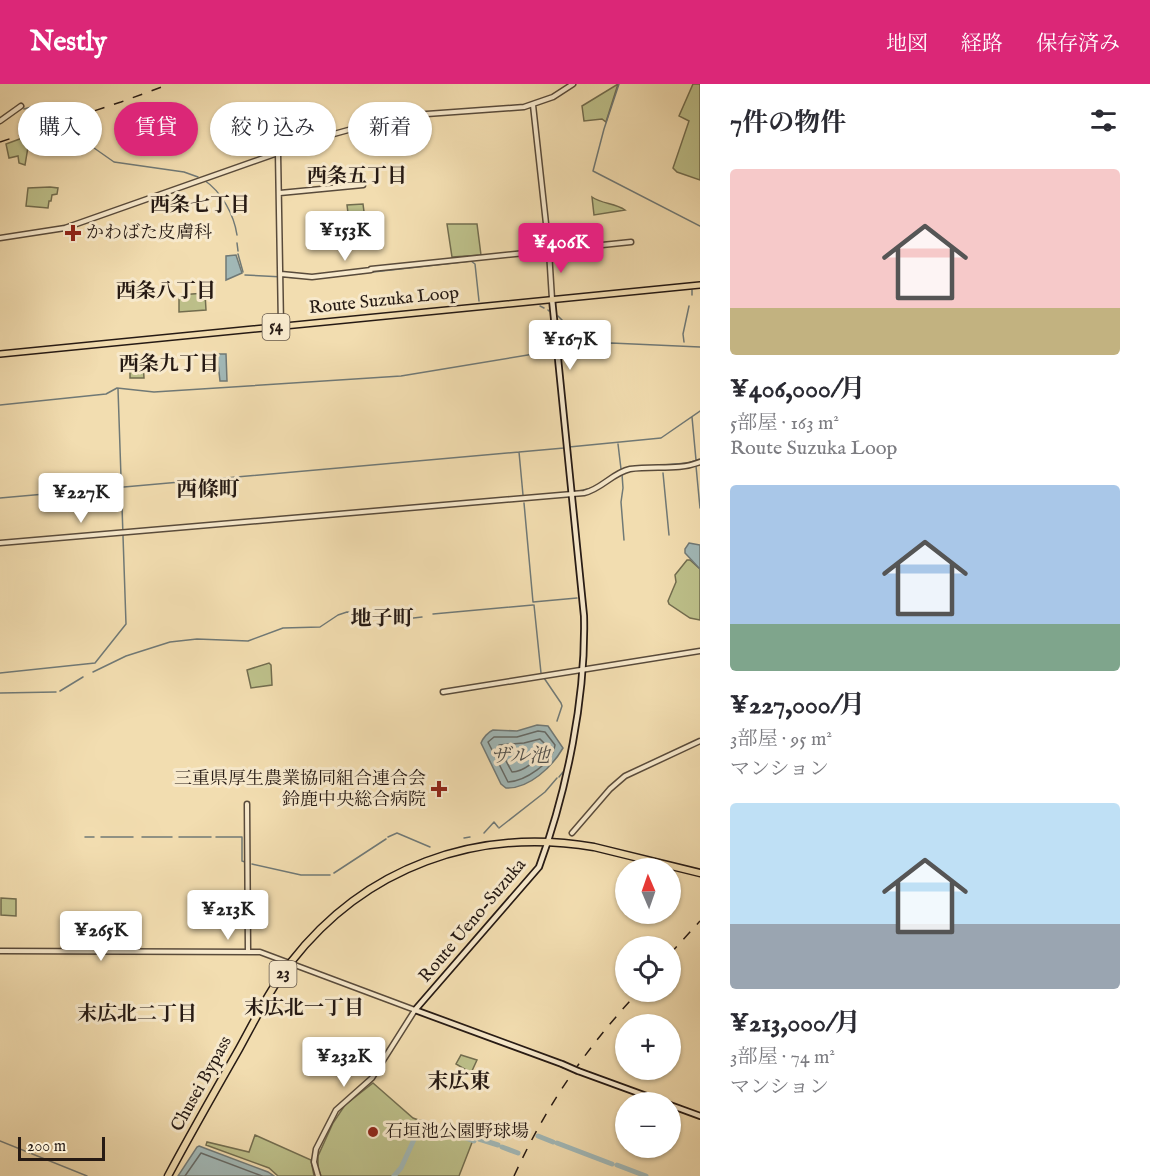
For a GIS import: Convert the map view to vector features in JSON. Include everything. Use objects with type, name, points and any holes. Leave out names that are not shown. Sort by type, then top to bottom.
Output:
[{"type":"highway","name":"Chusei Bypass","points":[[168,1176],[290,963],[321,928],[357,898],[407,868],[455,851],[503,843],[548,843],[594,847],[700,873]]},
{"type":"main road","name":"Route Suzuka Loop","points":[[0,354],[700,285]]},
{"type":"main road","name":"Route Ueno-Suzuka","points":[[552,299],[584,616],[582,669],[571,757],[548,843],[534,873],[415,1010],[636,1092]]},
{"type":"main road","points":[[681,1109],[700,1116]]},
{"type":"street","points":[[336,133],[393,117],[533,105],[553,97],[573,84]]},
{"type":"street","points":[[533,105],[552,299]]},
{"type":"street","points":[[0,121],[18,108]]},
{"type":"street","points":[[0,238],[65,228],[269,156]]},
{"type":"street","points":[[278,156],[281,326]]},
{"type":"street","points":[[280,193],[363,185]]},
{"type":"street","points":[[281,276],[312,277],[631,242]]},
{"type":"street","points":[[0,543],[572,495],[595,490],[626,470],[689,466],[700,462]]},
{"type":"street","points":[[442,692],[700,651]]},
{"type":"street","points":[[572,832],[610,789],[625,776],[700,741]]},
{"type":"street","points":[[247,804],[248,951]]},
{"type":"street","points":[[0,951],[260,952],[415,1010],[372,1078],[336,1110],[316,1149],[314,1162],[318,1176]]},
{"type":"green space","points":[[618,84],[606,122],[602,119],[584,121],[582,106]]},
{"type":"green space","points":[[693,84],[700,84],[700,180],[677,172],[673,168],[689,121],[679,116]]},
{"type":"green space","points":[[18,140],[18,156],[9,158],[6,144]]},
{"type":"green space","points":[[18,156],[26,156],[25,165],[19,163]]},
{"type":"green space","points":[[28,188],[58,188],[57,194],[52,195],[49,201],[48,208],[26,206]]},
{"type":"green space","points":[[592,197],[617,206],[625,210],[594,215]]},
{"type":"green space","points":[[363,204],[366,227],[350,229],[347,205]]},
{"type":"green space","points":[[447,224],[477,224],[481,255],[452,257]]},
{"type":"green space","points":[[205,293],[206,310],[179,312],[179,295]]},
{"type":"green space","points":[[143,362],[144,378],[130,378],[130,363]]},
{"type":"green space","points":[[687,560],[700,569],[700,620],[690,618],[668,601],[676,582],[675,575]]},
{"type":"green space","points":[[269,663],[272,685],[251,688],[247,670]]},
{"type":"green space","points":[[1,898],[16,899],[16,916],[1,915]]},
{"type":"green space","points":[[461,1055],[477,1060],[471,1073],[456,1064]]},
{"type":"green space","points":[[373,1083],[413,1118],[473,1140],[459,1176],[321,1176],[318,1156],[333,1123],[345,1105]]},
{"type":"green space","points":[[255,1135],[311,1160],[314,1176],[278,1176],[269,1168],[206,1145],[207,1142],[249,1152]]},
{"type":"water","points":[[236,255],[242,273],[226,280],[226,256]]},
{"type":"water","points":[[217,354],[226,354],[227,381],[220,381]]},
{"type":"water","points":[[689,543],[700,545],[700,569],[685,553]]},
{"type":"water","name":"ザル池","points":[[537,725],[548,726],[563,748],[539,776],[523,785],[506,788],[501,784],[481,743],[493,730],[517,731]]},
{"type":"water","points":[[199,1146],[268,1172],[274,1176],[178,1176]]},
{"type":"waterway","points":[[619,84],[593,171],[700,226]]},
{"type":"waterway","points":[[102,154],[114,162],[184,172],[198,177]]},
{"type":"waterway","points":[[204,180],[226,204],[237,235]]},
{"type":"waterway","points":[[237,243],[238,251]]},
{"type":"waterway","points":[[238,254],[243,272]]},
{"type":"waterway","points":[[311,279],[471,261],[475,264],[479,301]]},
{"type":"waterway","points":[[245,275],[303,278]]},
{"type":"waterway","points":[[692,290],[692,295]]},
{"type":"waterway","points":[[540,306],[544,308]]},
{"type":"waterway","points":[[684,342],[683,334],[689,306]]},
{"type":"waterway","points":[[558,316],[571,329],[582,331],[599,343]]},
{"type":"waterway","points":[[562,350],[611,343],[700,347]]},
{"type":"waterway","points":[[0,405],[106,394],[117,388],[154,392],[401,376],[552,351]]},
{"type":"waterway","points":[[0,673],[95,663],[126,624],[118,389]]},
{"type":"waterway","points":[[569,447],[661,438],[700,411]]},
{"type":"waterway","points":[[692,417],[696,460]]},
{"type":"waterway","points":[[618,444],[621,469]]},
{"type":"waterway","points":[[523,495],[519,452],[564,448]]},
{"type":"waterway","points":[[0,498],[519,452]]},
{"type":"waterway","points":[[650,466],[688,463],[700,459]]},
{"type":"waterway","points":[[620,470],[639,466]]},
{"type":"waterway","points":[[696,466],[700,508]]},
{"type":"waterway","points":[[599,484],[615,473]]},
{"type":"waterway","points":[[663,473],[669,535]]},
{"type":"waterway","points":[[622,474],[621,502],[624,540]]},
{"type":"waterway","points":[[579,491],[592,488]]},
{"type":"waterway","points":[[524,503],[533,602]]},
{"type":"waterway","points":[[533,602],[577,598]]},
{"type":"waterway","points":[[433,614],[533,605]]},
{"type":"waterway","points":[[534,605],[541,673]]},
{"type":"waterway","points":[[93,672],[126,656],[170,642],[197,639],[248,641],[283,628],[320,627],[347,612],[401,618]]},
{"type":"waterway","points":[[405,619],[422,617]]},
{"type":"waterway","points":[[60,691],[83,677]]},
{"type":"waterway","points":[[544,678],[562,706],[557,721]]},
{"type":"waterway","points":[[0,693],[56,692]]},
{"type":"waterway","points":[[559,777],[563,772]]},
{"type":"waterway","points":[[499,828],[545,792],[557,778]]},
{"type":"waterway","points":[[484,833],[494,822],[498,827]]},
{"type":"waterway","points":[[388,837],[397,833],[430,847]]},
{"type":"waterway","points":[[85,837],[94,837]]},
{"type":"waterway","points":[[101,837],[133,837]]},
{"type":"waterway","points":[[142,837],[172,837]]},
{"type":"waterway","points":[[179,837],[211,837]]},
{"type":"waterway","points":[[216,837],[242,837],[242,861],[245,862]]},
{"type":"waterway","points":[[464,838],[470,837]]},
{"type":"waterway","points":[[334,873],[386,839]]},
{"type":"waterway","points":[[252,864],[301,875],[330,875]]},
{"type":"waterway","points":[[394,1176],[401,1168],[422,1122],[474,1141]]},
{"type":"waterway","points":[[538,1136],[553,1142]]},
{"type":"waterway","points":[[479,1139],[498,1145]]},
{"type":"waterway","points":[[0,1141],[87,1176]]},
{"type":"waterway","points":[[557,1143],[612,1164]]},
{"type":"waterway","points":[[502,1147],[518,1153]]},
{"type":"waterway","points":[[617,1165],[646,1176]]},
{"type":"railway","points":[[0,142],[170,84]]},
{"type":"railway","points":[[681,942],[700,921]]},
{"type":"railway","points":[[514,1176],[554,1101],[584,1057],[629,1002]]},
{"type":"place","name":"かわばた皮膚科","points":[[73,233]]},
{"type":"place","name":"三重県厚生農業協同組合連合会 鈴鹿中央総合病院","points":[[439,789]]},
{"type":"place","name":"石垣池公園野球場","points":[[373,1132]]},
{"type":"district","name":"西条五丁目","points":[[357,176]]},
{"type":"district","name":"西条七丁目","points":[[200,205]]},
{"type":"district","name":"西条八丁目","points":[[166,291]]},
{"type":"district","name":"西条九丁目","points":[[169,364]]},
{"type":"district","name":"西條町","points":[[208,490]]},
{"type":"district","name":"地子町","points":[[382,619]]},
{"type":"district","name":"末広北一丁目","points":[[304,1008]]},
{"type":"district","name":"末広北二丁目","points":[[137,1014]]},
{"type":"district","name":"末広東","points":[[459,1082]]}]
